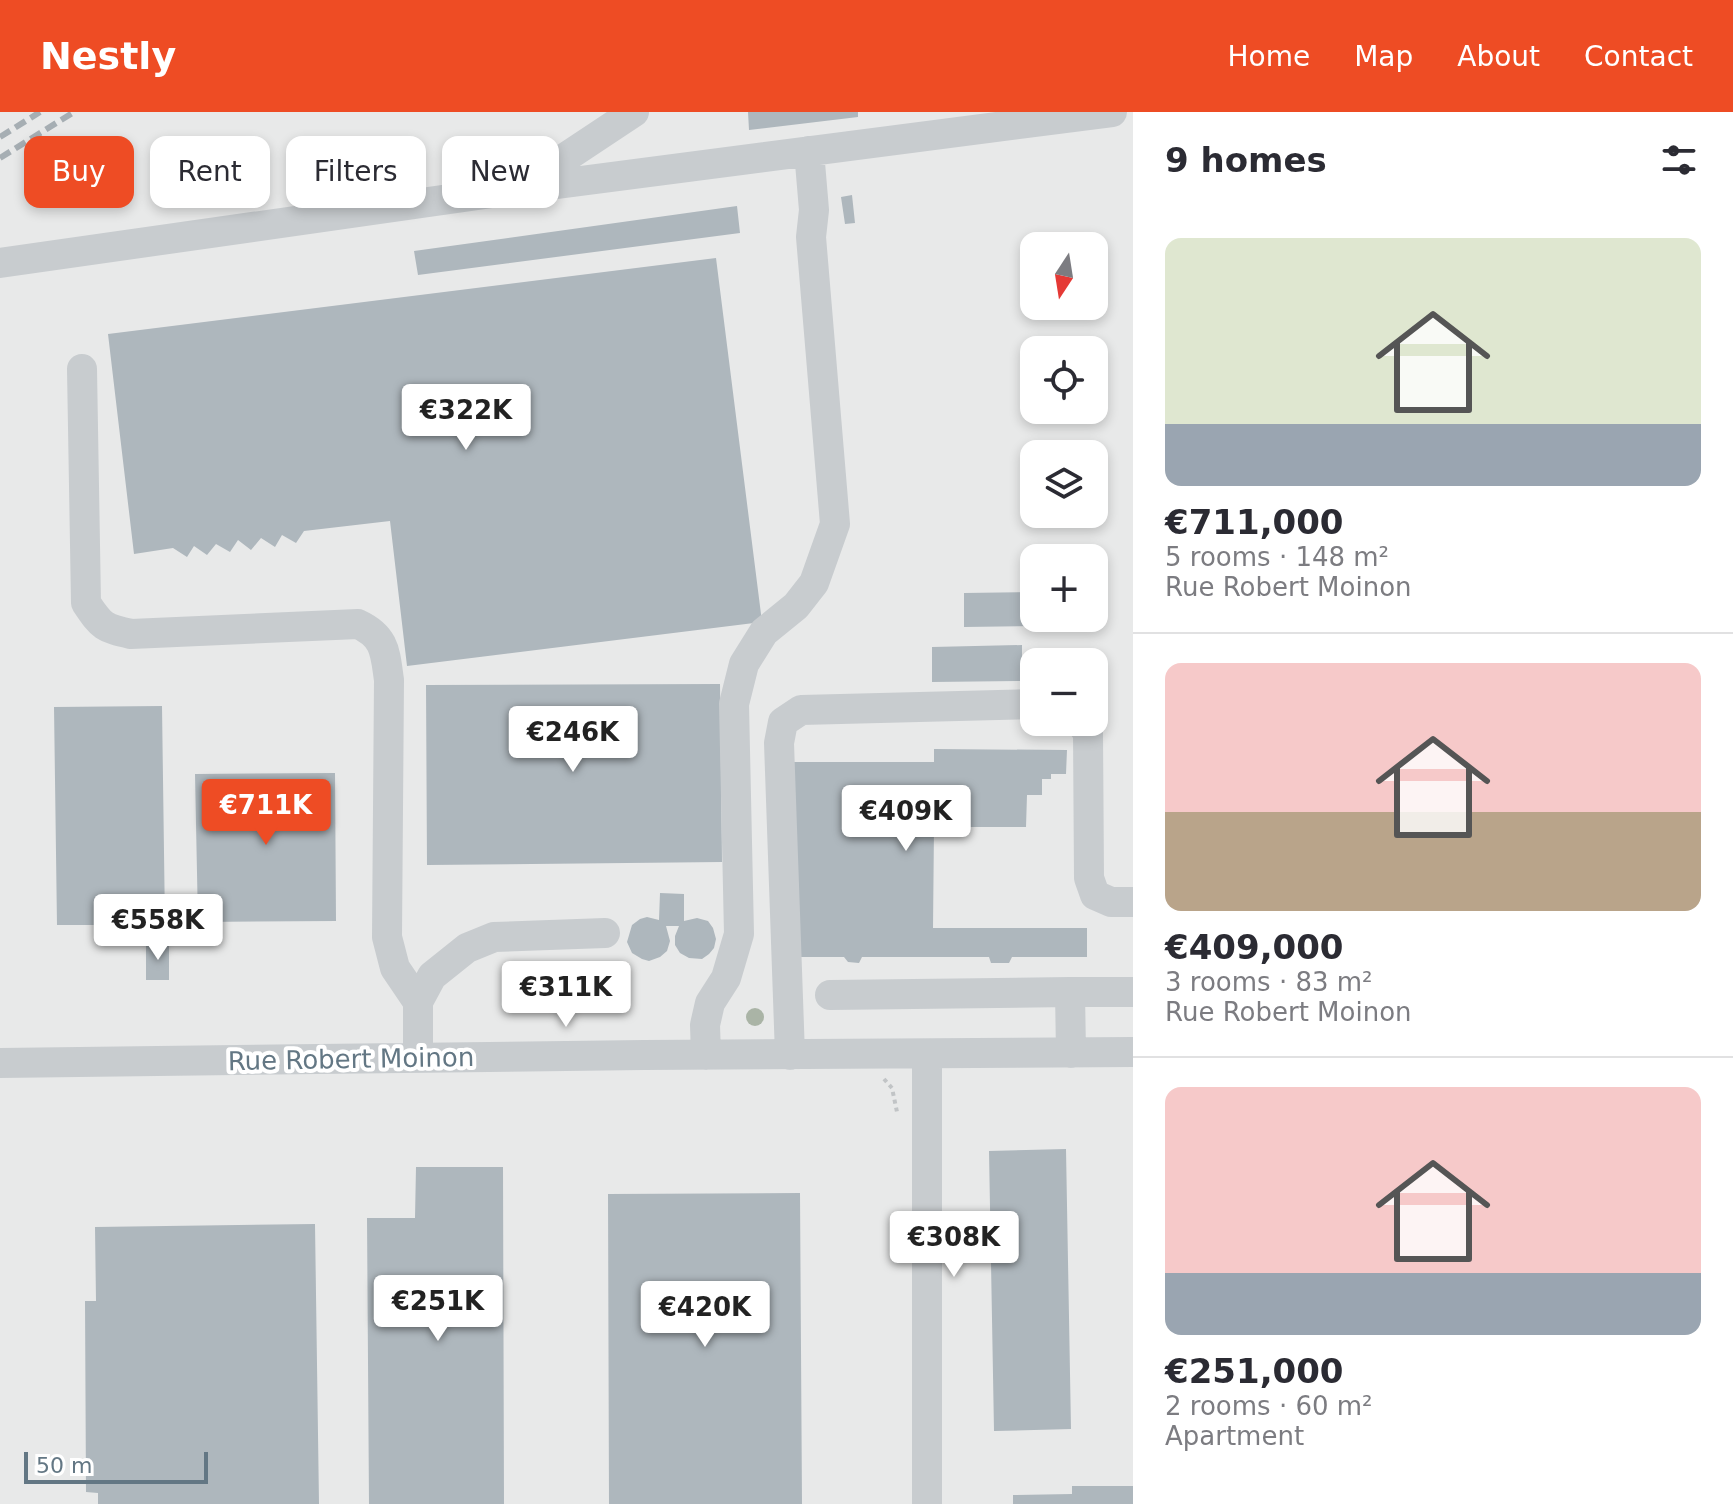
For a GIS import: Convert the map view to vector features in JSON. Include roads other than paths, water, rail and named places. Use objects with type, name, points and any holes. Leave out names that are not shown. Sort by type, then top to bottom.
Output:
[{"type":"street","points":[[559,162],[634,112]]},
{"type":"street","points":[[559,184],[1112,112]]},
{"type":"street","points":[[706,1055],[705,1025],[710,1003],[726,978],[739,934],[734,704],[744,664],[764,632],[796,606],[814,583],[835,524],[811,237],[814,210],[809,151]]},
{"type":"street","points":[[0,263],[442,200]]},
{"type":"street","points":[[82,369],[86,603],[97,620],[110,630],[131,634],[358,624],[373,631],[384,648],[389,680],[387,937],[395,968],[418,1002]]},
{"type":"street","points":[[790,1055],[779,743],[783,722],[801,710],[1020,704]]},
{"type":"street","points":[[1088,736],[1089,878],[1095,895],[1111,902],[1133,902]]},
{"type":"street","points":[[418,1058],[418,1002],[432,976],[467,948],[494,937],[605,933]]},
{"type":"street","points":[[1070,992],[1071,1053]]},
{"type":"street","points":[[830,995],[1133,992]]},
{"type":"street","name":"Rue Robert Moinon","points":[[0,1063],[1133,1052]]},
{"type":"street","points":[[927,1054],[927,1504]]},
{"type":"railway","points":[[0,137],[40,112]]},
{"type":"railway","points":[[0,158],[74,112]]}]
